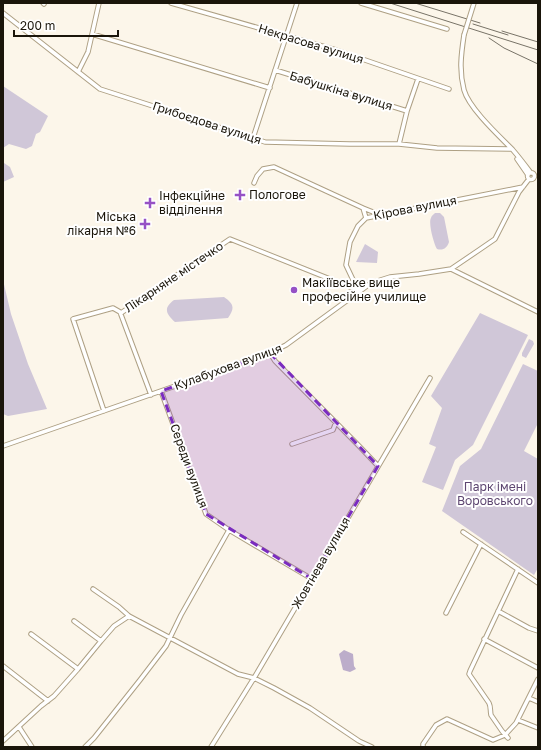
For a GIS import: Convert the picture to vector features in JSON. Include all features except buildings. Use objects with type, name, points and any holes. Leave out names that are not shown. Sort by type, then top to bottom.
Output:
[{"type":"street","points":[[78,72],[88,52],[99,3]]},
{"type":"street","name":"Некрасова вулиця","points":[[171,3],[336,50],[449,89]]},
{"type":"street","points":[[253,138],[297,3]]},
{"type":"street","points":[[361,3],[447,30]]},
{"type":"street","points":[[474,3],[464,35],[460,60],[464,90],[470,102],[482,118],[512,149],[532,176]]},
{"type":"street","name":"Грибоєдова вулиця","points":[[3,13],[100,89],[265,142],[399,144],[437,148],[512,149]]},
{"type":"street","points":[[92,34],[270,88]]},
{"type":"street","name":"Бабушкіна вулиця","points":[[275,70],[407,112]]},
{"type":"street","points":[[399,144],[407,112],[418,79]]},
{"type":"street","points":[[254,183],[257,176],[263,169],[274,167],[379,215]]},
{"type":"street","name":"Кулабухова вулиця","points":[[3,446],[270,353],[286,345],[371,283],[390,277],[451,269],[495,240],[519,192],[532,176]]},
{"type":"street","name":"Кірова вулиця","points":[[360,291],[346,265],[350,242],[358,226],[366,218],[523,186]]},
{"type":"street","points":[[363,208],[366,218]]},
{"type":"street","name":"Лікарняне містечко","points":[[121,313],[230,239],[360,291]]},
{"type":"street","points":[[451,269],[538,312]]},
{"type":"street","points":[[104,411],[73,319],[113,308],[120,312],[151,395]]},
{"type":"street","points":[[270,353],[275,361],[378,466]]},
{"type":"street","name":"Жовтнева вулиця","points":[[210,747],[254,678],[430,378]]},
{"type":"street","name":"Середи вулиця","points":[[161,391],[206,514],[229,530],[312,579]]},
{"type":"street","points":[[292,444],[333,430],[336,422]]},
{"type":"street","points":[[85,747],[94,738],[166,646],[181,615],[229,530]]},
{"type":"street","points":[[463,532],[538,583]]},
{"type":"street","points":[[446,613],[481,544]]},
{"type":"street","points":[[507,737],[491,715],[491,706],[469,674],[484,639],[518,569]]},
{"type":"street","points":[[93,589],[119,607],[129,616],[238,674],[254,678],[274,688],[310,708],[359,741],[372,747]]},
{"type":"street","points":[[498,611],[529,628],[538,631]]},
{"type":"street","points":[[3,741],[54,696],[114,626],[129,616]]},
{"type":"street","points":[[74,621],[101,641]]},
{"type":"street","points":[[31,634],[78,669]]},
{"type":"street","points":[[484,639],[538,668]]},
{"type":"street","points":[[4,668],[48,701]]},
{"type":"street","points":[[507,737],[518,720],[538,679]]},
{"type":"street","points":[[529,698],[538,702]]},
{"type":"street","points":[[423,747],[423,744],[436,725],[447,719],[493,740],[507,737]]},
{"type":"street","points":[[518,720],[538,728]]},
{"type":"street","points":[[18,727],[32,747]]},
{"type":"highlighted area","points":[[270,353],[378,466],[312,579],[206,514],[161,391]]},
{"type":"green space","points":[[3,86],[48,116],[40,132],[36,134],[32,146],[26,149],[9,144],[3,148]]},
{"type":"green space","points":[[4,163],[10,167],[14,177],[3,182]]},
{"type":"green space","points":[[435,213],[440,213],[444,217],[449,242],[446,247],[441,250],[437,249],[431,229],[430,221]]},
{"type":"green space","points":[[365,244],[378,252],[377,263],[356,262]]},
{"type":"green space","points":[[3,280],[11,314],[28,364],[47,409],[8,416],[3,414]]},
{"type":"green space","points":[[224,297],[232,304],[232,311],[228,318],[175,322],[167,311],[168,306],[174,300]]},
{"type":"green space","points":[[480,313],[528,335],[473,445],[455,460],[443,490],[422,482],[436,447],[429,444],[442,408],[431,396]]},
{"type":"green space","points":[[529,339],[533,341],[534,344],[526,358],[522,356],[522,353]]},
{"type":"green space","name":"Парк імені Воровського","points":[[523,364],[538,371],[538,423],[524,451],[538,459],[538,568],[534,575],[442,511],[460,466],[481,449]]},
{"type":"shaded area","points":[[344,650],[353,654],[354,666],[356,669],[350,672],[343,670],[339,654]]},
{"type":"railway","points":[[390,3],[538,50]]},
{"type":"railway","points":[[415,3],[480,23]]},
{"type":"railway","points":[[473,24],[508,35]]},
{"type":"railway","points":[[502,31],[538,42]]},
{"type":"railway","points":[[489,38],[504,48],[538,64]]},
{"type":"place","name":"Пологове","points":[[240,195]]},
{"type":"place","name":"Інфекційне відділення","points":[[150,203]]},
{"type":"place","name":"Міська лікарня №6","points":[[145,224]]},
{"type":"place","name":"Макіївське вище професійне училище","points":[[294,290]]}]
